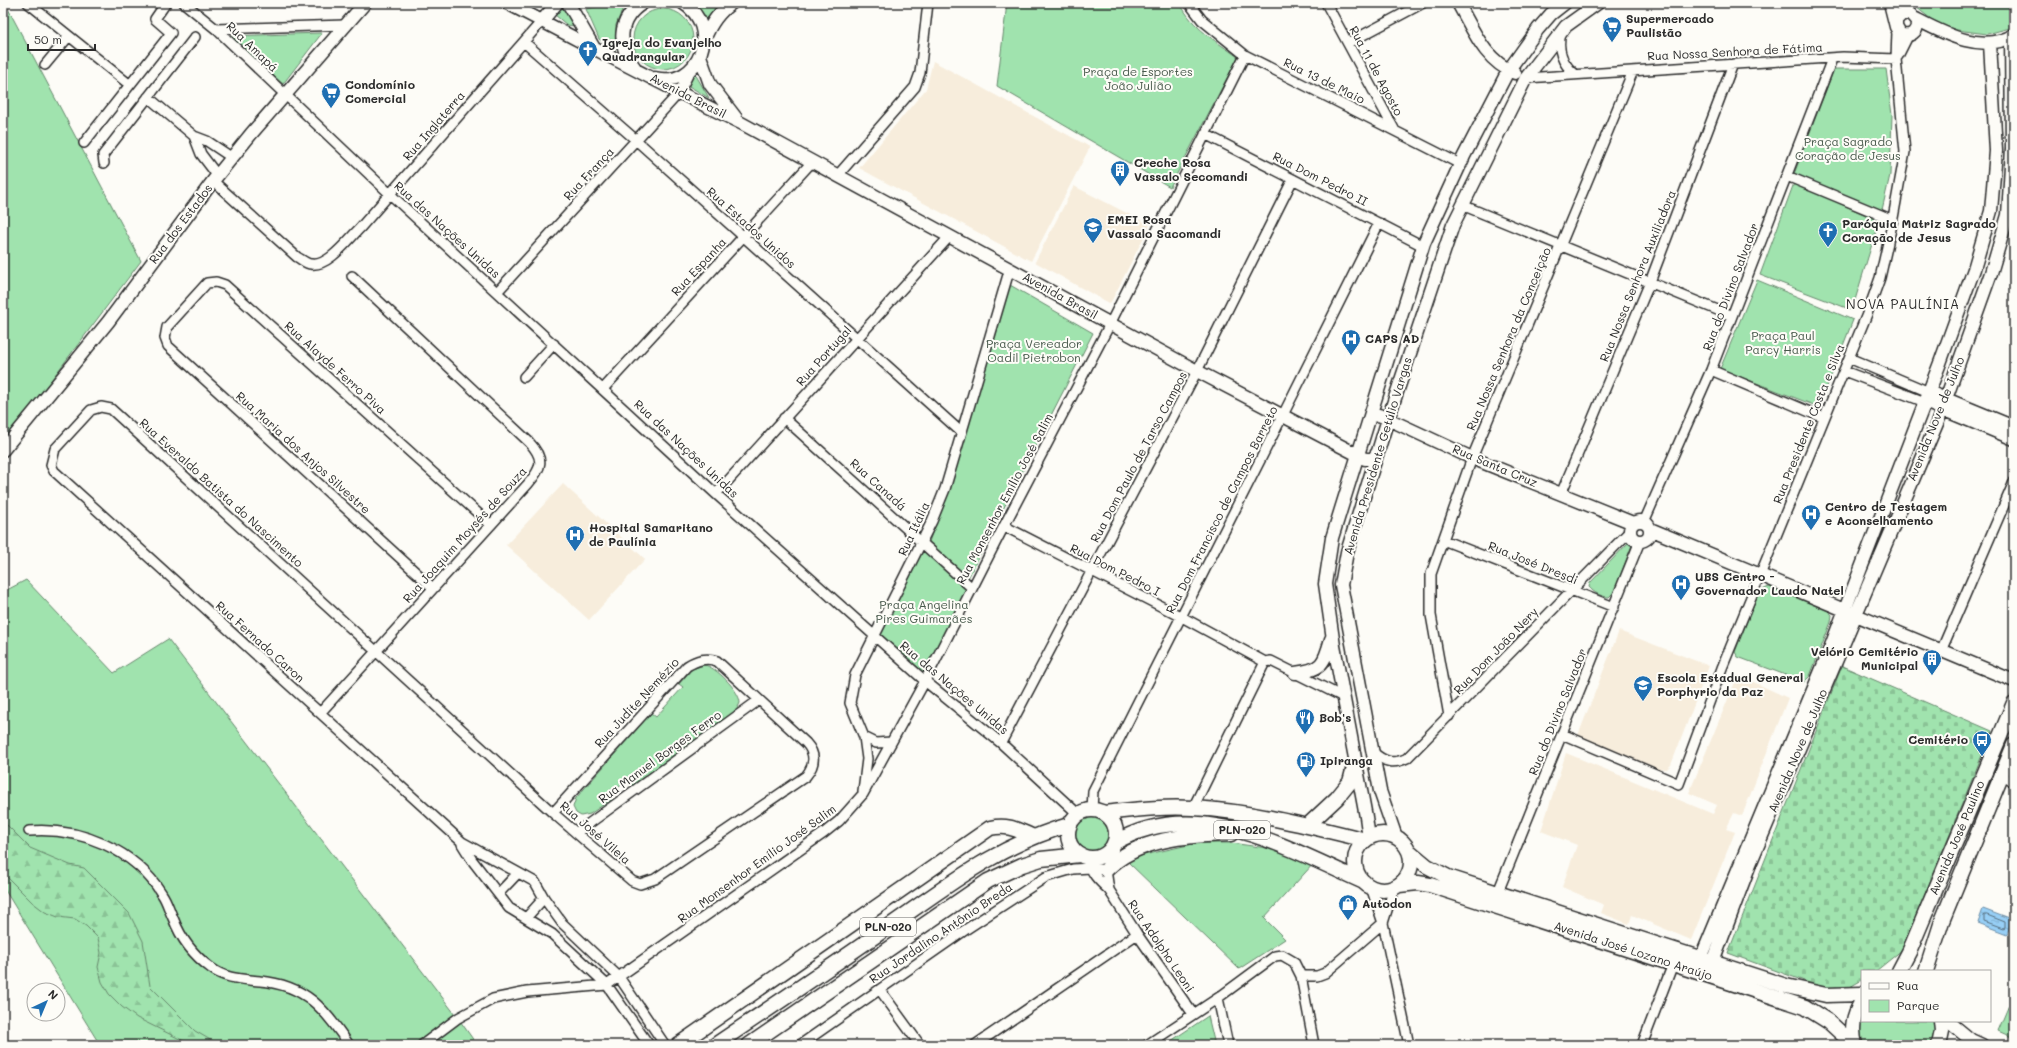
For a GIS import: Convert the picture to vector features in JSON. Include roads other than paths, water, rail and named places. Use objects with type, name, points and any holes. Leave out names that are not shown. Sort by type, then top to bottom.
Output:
[{"type":"main road","name":"Avenida José Paulino","points":[[1900,970],[1910,950],[2014,703]]},
{"type":"main road","name":"Avenida José Paulino","points":[[1926,970],[1942,921],[2014,745]]},
{"type":"main road","points":[[1307,826],[1337,798],[1350,782],[1355,762]]},
{"type":"main road","name":"PLN-020","points":[[1078,814],[1098,811],[1193,808],[1245,813],[1367,839]]},
{"type":"main road","points":[[1098,811],[1111,819],[1115,827],[1116,835],[1112,846]]},
{"type":"main road","points":[[1078,814],[1069,825],[1068,832],[1070,845],[1086,860]]},
{"type":"main road","name":"PLN-020","points":[[749,1045],[988,881],[1022,865],[1041,859],[1086,860],[1097,857],[1112,846],[1144,828],[1160,824],[1217,825],[1256,835],[1367,884]]},
{"type":"main road","name":"PLN-020","points":[[716,1045],[889,927],[933,894],[985,861],[1034,837],[1069,825]]},
{"type":"main road","points":[[678,1045],[990,828],[1002,826],[1010,827],[1034,837]]},
{"type":"main road","points":[[1377,834],[1387,834],[1396,837],[1404,843],[1409,851],[1411,860],[1410,869],[1406,878],[1397,886],[1386,890],[1367,884],[1358,874],[1356,865],[1356,855],[1360,846],[1367,839],[1377,834]]},
{"type":"main road","points":[[1106,870],[1122,856],[1148,845],[1193,836],[1256,835]]},
{"type":"main road","name":"Avenida José Lozano Araújo","points":[[1409,851],[1419,860],[1436,871],[1786,986],[1826,995],[1861,994]]},
{"type":"main road","name":"Avenida José Lozano Araújo","points":[[1397,886],[1418,883],[1430,885],[1806,1007],[1829,1022],[1855,1045]]},
{"type":"main road","points":[[1855,1045],[1853,1023],[1856,1012],[1861,1003]]},
{"type":"main road","points":[[1939,1045],[1942,1031],[1941,1022]]},
{"type":"street","points":[[28,3],[130,85]]},
{"type":"street","points":[[84,143],[171,33],[155,19],[166,3]]},
{"type":"street","name":"Rua Amapá","points":[[184,3],[216,29],[284,94]]},
{"type":"street","name":"Rua dos Estados","points":[[3,450],[108,322],[231,157],[284,94],[365,3]]},
{"type":"street","name":"Avenida Brasil","points":[[507,3],[636,69],[679,93],[741,123],[1197,371],[1365,459],[1373,459],[1379,450]]},
{"type":"street","points":[[542,21],[557,3]]},
{"type":"street","points":[[568,3],[594,48]]},
{"type":"street","points":[[636,69],[627,58],[623,45],[622,31],[627,18],[635,8],[643,3]]},
{"type":"street","points":[[683,3],[696,14],[700,22],[704,41]]},
{"type":"street","points":[[648,76],[659,79],[671,78],[682,75],[691,68],[700,56],[710,25],[726,7],[732,3]]},
{"type":"street","points":[[838,175],[915,87],[920,73],[928,3]]},
{"type":"street","name":"Rua 13 de Maio","points":[[1190,3],[1202,20],[1244,55],[1394,129],[1460,164]]},
{"type":"street","name":"Rua 11 de Agosto","points":[[1326,3],[1394,129]]},
{"type":"street","points":[[1348,43],[1423,3]]},
{"type":"street","points":[[1458,3],[1485,52],[1494,62],[1508,71],[1526,78]]},
{"type":"street","name":"Avenida Presidente Getúlio Vargas","points":[[1367,839],[1366,817],[1332,636],[1325,584],[1332,538],[1423,246],[1436,216],[1460,164],[1508,71],[1538,29],[1551,14],[1565,3]]},
{"type":"street","name":"Avenida Presidente Getúlio Vargas","points":[[1396,837],[1384,806],[1341,585],[1349,545],[1388,419],[1455,219],[1526,78],[1562,31],[1584,11],[1598,3]]},
{"type":"street","points":[[1890,3],[1903,32]]},
{"type":"street","points":[[1903,32],[1917,28],[1913,17],[1904,3]]},
{"type":"street","points":[[1903,32],[1899,17],[1902,14],[1913,17],[1941,32],[1966,40],[1990,43],[2013,36]]},
{"type":"street","name":"Rua Inglaterra","points":[[194,136],[201,154],[215,178],[297,257],[309,264],[319,265],[329,260],[390,194],[542,21]]},
{"type":"street","points":[[216,29],[345,25]]},
{"type":"street","points":[[1562,31],[1559,41],[1564,64],[1575,74]]},
{"type":"street","points":[[1903,32],[1941,32]]},
{"type":"street","name":"Rua Presidente Costa e Silva","points":[[1562,734],[1679,784],[1722,668],[1844,371],[1880,278],[1893,220],[1905,152],[1896,59],[1903,32]]},
{"type":"street","points":[[45,65],[69,36]]},
{"type":"street","name":"Avenida Nove de Julho","points":[[1767,810],[1855,616],[1945,404],[1991,273],[2008,215],[2012,148],[2013,36]]},
{"type":"street","points":[[104,163],[103,155],[195,37]]},
{"type":"street","name":"Rua Estados Unidos","points":[[524,42],[636,140],[961,432]]},
{"type":"street","name":"Avenida Nove de Julho","points":[[1707,960],[1826,659],[1843,611],[1927,397],[1974,269],[1991,211],[1996,151],[1990,43]]},
{"type":"street","name":"Rua Monsenhor Emílio José Salim","points":[[607,985],[834,825],[863,794],[890,742],[926,681],[972,588],[1110,324],[1244,55]]},
{"type":"street","name":"Avenida Brasil","points":[[700,56],[710,84],[725,105],[741,123]]},
{"type":"street","name":"Rua Nossa Senhora de Fátima","points":[[1526,78],[1843,57],[1896,59]]},
{"type":"street","name":"Rua do Divino Salvador","points":[[1498,892],[1614,607],[1639,531],[1711,370],[1832,58]]},
{"type":"street","name":"Rua Nossa Senhora Auxiliadora","points":[[1561,494],[1650,282],[1733,64]]},
{"type":"street","name":"Rua França","points":[[497,292],[679,93],[691,68]]},
{"type":"street","name":"Rua Nossa Senhora da Conceição","points":[[1448,716],[1431,615],[1431,574],[1472,458],[1562,246],[1633,70]]},
{"type":"street","name":"Rua das Nações Unidas","points":[[284,94],[390,194],[716,494],[926,681],[1002,743],[1078,814]]},
{"type":"street","points":[[148,97],[194,136],[207,141],[231,157]]},
{"type":"street","name":"Rua Dom Pedro II","points":[[1205,134],[1423,246]]},
{"type":"street","name":"Rua Espanha","points":[[603,389],[812,162]]},
{"type":"street","points":[[1787,176],[1893,220]]},
{"type":"street","name":"Rua Dom Paulo de Tarso Campos","points":[[1002,743],[1197,371],[1293,179]]},
{"type":"street","points":[[1445,196],[1451,203],[1562,246],[1732,316]]},
{"type":"street","points":[[1436,216],[1442,215],[1455,219]]},
{"type":"street","name":"Rua Dom Francisco de Campos Barreto","points":[[1098,811],[1093,791],[1180,616],[1284,416],[1379,224]]},
{"type":"street","name":"Rua Portugal","points":[[716,494],[950,236]]},
{"type":"street","name":"Rua Itália","points":[[863,794],[867,759],[864,737],[850,703],[855,675],[922,541],[945,489],[1010,268]]},
{"type":"street","name":"Rua Joaquim Moysés de Souza","points":[[320,712],[528,484],[540,468],[540,459],[536,449],[352,276]]},
{"type":"street","name":"Rua Alayde Ferro Piva","points":[[165,332],[167,327],[207,283],[216,282],[225,285],[491,525]]},
{"type":"street","points":[[1399,323],[1418,329]]},
{"type":"street","name":"Rua Maria dos Anjos Silvestre","points":[[165,332],[165,338],[168,346],[433,588]]},
{"type":"street","points":[[524,377],[554,344]]},
{"type":"street","points":[[1849,358],[1927,397]]},
{"type":"street","points":[[1711,370],[1824,418]]},
{"type":"street","points":[[1844,371],[1927,397],[2014,427]]},
{"type":"street","points":[[1945,404],[2014,439]]},
{"type":"street","name":"Rua Everaldo Batista do Nascimento","points":[[52,456],[55,449],[91,410],[101,407],[111,409],[375,650]]},
{"type":"street","name":"Rua Santa Cruz","points":[[1370,416],[1379,415],[1472,458],[1620,518],[1639,531]]},
{"type":"street","name":"Rua Canadá","points":[[784,418],[922,541],[972,588]]},
{"type":"street","name":"Rua Fernado Caron","points":[[52,456],[51,464],[54,471],[462,842],[535,882],[544,898],[562,923],[619,978],[665,1045]]},
{"type":"street","points":[[1942,651],[2014,482]]},
{"type":"street","name":"Rua Dom Pedro I","points":[[1004,526],[1180,616],[1265,662],[1271,661],[1343,697]]},
{"type":"street","points":[[1639,531],[1677,542],[2014,681]]},
{"type":"street","name":"Rua Dom João Nery","points":[[1373,752],[1385,761],[1392,763],[1400,762],[1414,751],[1570,591],[1639,531]]},
{"type":"street","points":[[1332,538],[1349,545]]},
{"type":"street","name":"Rua José Dresdi","points":[[1444,540],[1570,591],[1614,607]]},
{"type":"street","points":[[1295,673],[1314,670],[1323,663],[1332,636]]},
{"type":"street","name":"Rua José Vilela","points":[[375,650],[553,813],[632,881],[640,884],[648,882],[806,776],[812,767],[814,760]]},
{"type":"street","name":"Rua Judite Nemézio","points":[[553,813],[687,666],[696,660],[711,659],[717,661],[809,747],[814,760]]},
{"type":"street","points":[[1193,808],[1265,662]]},
{"type":"street","points":[[1343,697],[1367,718]]},
{"type":"street","name":"Rua Manuel Borges Ferro","points":[[576,833],[759,700]]},
{"type":"street","points":[[1347,720],[1367,718]]},
{"type":"street","points":[[864,737],[876,743],[890,742]]},
{"type":"street","points":[[2001,776],[2014,782]]},
{"type":"street","points":[[29,831],[63,831],[96,840],[121,853],[137,864],[162,893],[182,937],[188,947],[202,962],[213,970],[231,978],[284,985],[303,993],[321,1007],[349,1045]]},
{"type":"street","name":"Rua Fernado Caron","points":[[462,842],[472,860],[499,893],[509,908],[552,934],[607,985],[648,1045]]},
{"type":"street","name":"Rua Adolpho Leoni","points":[[1110,890],[1106,870],[1112,846]]},
{"type":"street","name":"Rua Adolpho Leoni","points":[[1086,860],[1099,881],[1110,890],[1137,934],[1193,1014]]},
{"type":"street","name":"Rua Jordalino Antônio Breda","points":[[800,1045],[1046,877],[1073,869],[1086,860],[1106,870]]},
{"type":"street","points":[[499,893],[518,872]]},
{"type":"street","points":[[1367,884],[1383,923],[1409,1045]]},
{"type":"street","points":[[1301,976],[1317,976],[1325,973],[1383,923],[1397,886]]},
{"type":"street","points":[[526,918],[544,898]]},
{"type":"street","points":[[975,1045],[1137,934]]},
{"type":"street","points":[[1147,1045],[1218,998],[1275,956],[1282,955],[1289,957],[1298,968],[1301,976],[1314,1045]]},
{"type":"street","points":[[1642,1045],[1673,964]]},
{"type":"street","points":[[422,1045],[458,1018],[493,999],[527,992],[607,985]]},
{"type":"street","points":[[880,990],[920,1045]]},
{"type":"street","points":[[1218,998],[1228,1045]]},
{"type":"street","points":[[1949,1022],[1971,1040],[1982,1045]]},
{"type":"water","points":[[1983,909],[2012,920],[2007,934],[1978,923]]},
{"type":"place","name":"Supermercado Paulistão","points":[[1612,43]]},
{"type":"place","name":"Igreja do Evanjelho Quadrangular","points":[[588,67]]},
{"type":"place","name":"Condomínio Comercial","points":[[331,109]]},
{"type":"place","name":"Creche Rosa Vassalo Secomandi","points":[[1120,187]]},
{"type":"place","name":"EMEI Rosa Vassalo Sacomandi","points":[[1093,244]]},
{"type":"place","name":"Paróquia Matriz Sagrado Coração de Jesus","points":[[1828,248]]},
{"type":"place","name":"CAPS AD","points":[[1351,356]]},
{"type":"place","name":"Centro de Testagem e Aconselhamento","points":[[1811,531]]},
{"type":"place","name":"Hospital Samaritano de Paulínia","points":[[575,552]]},
{"type":"place","name":"UBS Centro - Governador Laudo Natel","points":[[1681,601]]},
{"type":"place","name":"Velório Cemitério Municipal","points":[[1932,676]]},
{"type":"place","name":"Escola Estadual General Porphyrio da Paz","points":[[1643,702]]},
{"type":"place","name":"Bob's","points":[[1305,735]]},
{"type":"place","name":"Cemitério","points":[[1982,757]]},
{"type":"place","name":"Ipiranga","points":[[1306,778]]},
{"type":"place","name":"Autodon","points":[[1348,921]]},
{"type":"district","name":"NOVA PAULÍNIA","points":[[1903,304]]},
{"type":"park label","name":"Praça de Esportes João Julião","points":[[1138,79]]},
{"type":"park label","name":"Praça Sagrado Coração de Jesus","points":[[1848,149]]},
{"type":"park label","name":"Praça Paul Parcy Harris","points":[[1783,343]]},
{"type":"park label","name":"Praça Vereador Oadil Pietrobon","points":[[1034,351]]},
{"type":"park label","name":"Praça Angelina Pires Guimarães","points":[[924,612]]}]
